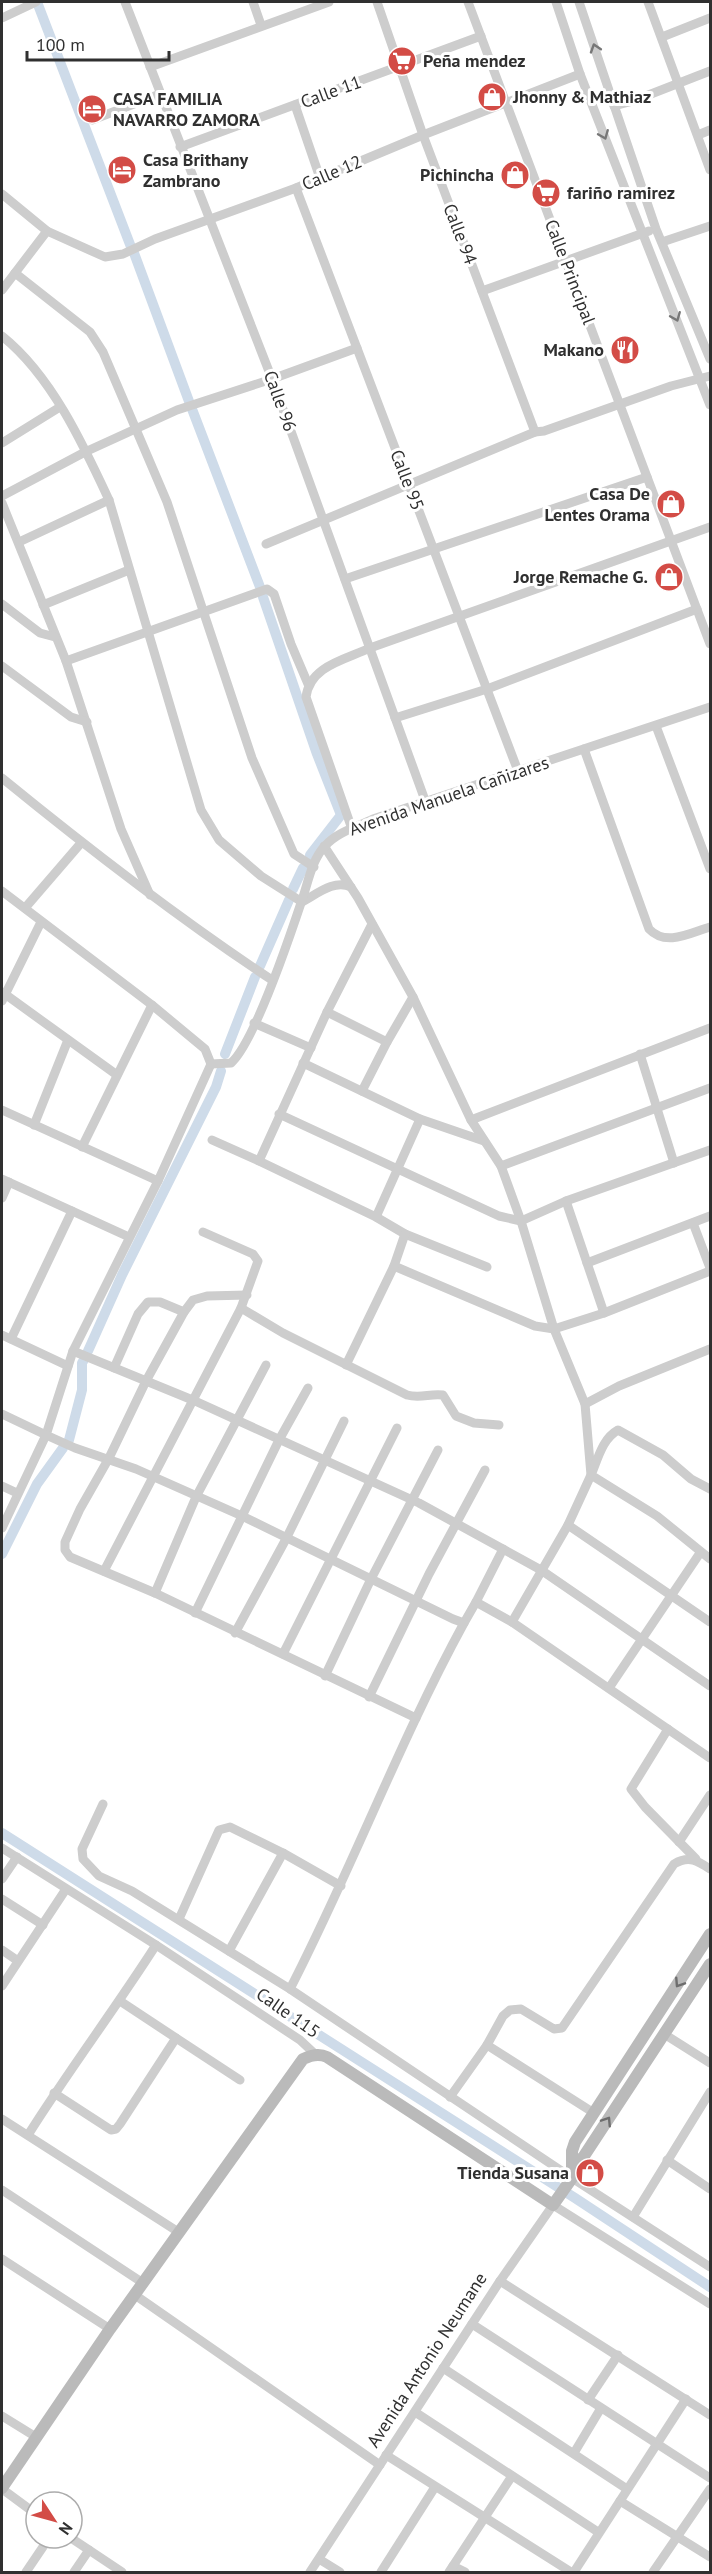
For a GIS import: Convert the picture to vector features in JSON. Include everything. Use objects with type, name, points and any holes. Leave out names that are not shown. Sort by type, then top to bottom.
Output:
[{"type":"street","points":[[2,18],[36,2]]},
{"type":"street","name":"Calle 96","points":[[125,2],[272,379],[426,803]]},
{"type":"street","points":[[253,2],[261,25]]},
{"type":"street","points":[[150,67],[329,2]]},
{"type":"street","name":"Calle 94","points":[[377,2],[423,135],[535,432]]},
{"type":"street","name":"Calle Principal","points":[[468,2],[711,644]]},
{"type":"street","points":[[556,2],[580,74],[643,233],[705,376],[711,405]]},
{"type":"street","points":[[579,2],[656,229],[711,358]]},
{"type":"street","points":[[648,2],[711,170]]},
{"type":"street","points":[[662,37],[711,18]]},
{"type":"street","name":"Calle 11","points":[[180,147],[481,36]]},
{"type":"street","points":[[614,106],[711,71]]},
{"type":"street","name":"Calle 12","points":[[2,194],[47,231],[105,257],[123,254],[155,239],[296,188],[423,135],[580,74]]},
{"type":"street","points":[[92,120],[160,94]]},
{"type":"street","points":[[295,105],[320,178]]},
{"type":"street","points":[[698,135],[711,130]]},
{"type":"street","name":"Calle 95","points":[[296,188],[408,486],[436,550],[518,771]]},
{"type":"street","points":[[662,242],[711,226]]},
{"type":"street","points":[[482,291],[656,229]]},
{"type":"street","points":[[2,290],[47,231]]},
{"type":"street","points":[[15,273],[90,332],[103,352],[167,502],[252,758],[294,854],[314,867]]},
{"type":"street","points":[[2,336],[19,350],[60,407],[109,500],[201,810],[219,840],[261,876],[302,902]]},
{"type":"street","points":[[2,496],[85,452],[177,410],[357,348]]},
{"type":"street","points":[[266,544],[535,432],[544,432],[620,403],[705,376]]},
{"type":"street","points":[[2,443],[60,407]]},
{"type":"street","points":[[345,579],[647,477]]},
{"type":"street","points":[[19,542],[109,500]]},
{"type":"street","points":[[2,502],[66,661],[121,829],[150,895]]},
{"type":"street","points":[[352,829],[306,697],[308,684],[317,672],[370,648],[459,615],[711,527]]},
{"type":"street","points":[[43,605],[129,570]]},
{"type":"street","points":[[66,661],[267,589],[271,591],[308,684]]},
{"type":"street","points":[[2,604],[40,633],[55,637]]},
{"type":"street","points":[[395,718],[488,689],[697,609]]},
{"type":"street","points":[[2,666],[71,717],[87,722]]},
{"type":"street","name":"Avenida Manuela Cañizares","points":[[324,846],[336,836],[373,819],[711,707]]},
{"type":"street","points":[[656,726],[711,869]]},
{"type":"street","points":[[584,749],[649,929],[656,937],[665,940],[711,927]]},
{"type":"street","points":[[2,778],[81,843],[150,895],[244,963],[272,980]]},
{"type":"street","points":[[25,908],[81,843]]},
{"type":"street","points":[[215,1064],[231,1063],[235,1060],[254,1023],[324,846]]},
{"type":"street","points":[[324,846],[351,887],[413,997],[471,1120],[501,1166],[521,1221],[554,1329],[585,1404],[591,1475]]},
{"type":"street","points":[[302,902],[335,885],[344,883],[351,887]]},
{"type":"street","points":[[2,891],[152,1005],[205,1049],[215,1064]]},
{"type":"street","points":[[41,922],[2,995],[117,1075]]},
{"type":"street","points":[[259,1161],[327,1012],[372,924]]},
{"type":"street","points":[[362,1091],[413,997]]},
{"type":"street","points":[[82,1147],[152,1005]]},
{"type":"street","points":[[327,1012],[387,1042]]},
{"type":"street","points":[[254,1023],[311,1048]]},
{"type":"street","points":[[471,1120],[711,1028]]},
{"type":"street","points":[[34,1125],[68,1040]]},
{"type":"street","points":[[640,1054],[674,1162]]},
{"type":"street","points":[[303,1063],[420,1119],[484,1142]]},
{"type":"street","points":[[2,1528],[45,1434],[73,1351],[215,1064]]},
{"type":"street","points":[[501,1166],[711,1088]]},
{"type":"street","points":[[2,1110],[158,1181]]},
{"type":"street","points":[[279,1114],[499,1216],[521,1221],[566,1201],[711,1150]]},
{"type":"street","points":[[376,1217],[420,1119]]},
{"type":"street","points":[[212,1140],[376,1217],[405,1234],[487,1267]]},
{"type":"street","points":[[2,1198],[5,1180],[129,1237]]},
{"type":"street","points":[[566,1201],[604,1313]]},
{"type":"street","points":[[11,1339],[72,1211]]},
{"type":"street","points":[[587,1263],[711,1216]]},
{"type":"street","points":[[394,1266],[535,1326],[554,1329],[604,1313],[711,1270],[693,1223]]},
{"type":"street","points":[[104,1571],[195,1401],[247,1295],[258,1261],[253,1254],[203,1232]]},
{"type":"street","points":[[346,1365],[394,1266],[405,1234]]},
{"type":"street","points":[[247,1295],[207,1296],[193,1300],[184,1312],[146,1381],[109,1458],[80,1509],[64,1546],[70,1557],[155,1593],[416,1718]]},
{"type":"street","points":[[114,1368],[138,1314],[148,1302],[160,1302],[184,1312]]},
{"type":"street","points":[[241,1308],[283,1333],[407,1395],[421,1398],[437,1394],[443,1395],[456,1416],[474,1423],[499,1425]]},
{"type":"street","points":[[2,1335],[68,1366]]},
{"type":"street","points":[[585,1404],[620,1386],[711,1349]]},
{"type":"street","points":[[73,1351],[195,1401],[413,1500],[541,1570],[711,1686]]},
{"type":"street","points":[[155,1593],[196,1497],[266,1365]]},
{"type":"street","points":[[195,1612],[279,1440],[308,1388]]},
{"type":"street","points":[[2,1414],[75,1448],[109,1458],[242,1516],[415,1602],[464,1623]]},
{"type":"street","points":[[235,1633],[286,1539],[344,1421]]},
{"type":"street","points":[[283,1654],[397,1428]]},
{"type":"street","points":[[512,1622],[568,1525],[603,1446],[611,1434],[618,1430],[663,1455],[696,1483],[711,1489]]},
{"type":"street","points":[[325,1676],[371,1579],[438,1450]]},
{"type":"street","points":[[369,1697],[415,1602],[485,1470]]},
{"type":"street","points":[[591,1475],[657,1516],[697,1547],[700,1553],[711,1559]]},
{"type":"street","points":[[2,1486],[17,1493]]},
{"type":"street","points":[[568,1525],[711,1622]]},
{"type":"street","points":[[290,1989],[341,1886],[365,1826],[416,1718],[503,1549]]},
{"type":"street","points":[[609,1688],[640,1638],[700,1553]]},
{"type":"street","points":[[476,1602],[512,1622],[711,1758]]},
{"type":"street","points":[[668,1729],[631,1789],[645,1807],[696,1859],[711,1869]]},
{"type":"street","points":[[680,1842],[711,1795]]},
{"type":"street","points":[[103,1804],[82,1849],[83,1859],[99,1876],[132,1891],[290,1989],[450,2097],[711,2267]]},
{"type":"street","points":[[179,1919],[219,1830],[230,1827],[283,1853],[341,1886]]},
{"type":"street","name":"Calle 115","points":[[2,1848],[156,1945],[300,2040],[316,2055],[327,2057],[554,2203]]},
{"type":"street","points":[[229,1951],[283,1853]]},
{"type":"street","points":[[2,1879],[17,1857]]},
{"type":"street","points":[[450,2097],[487,2045],[503,2016],[514,2009],[522,2009],[554,2029],[562,2028],[670,1869],[678,1862],[696,1859]]},
{"type":"street","points":[[2,1986],[66,1889]]},
{"type":"street","points":[[2,1899],[43,1925]]},
{"type":"street","name":"Avenida Antonio Neumane","points":[[571,2176],[575,2142],[711,1934]]},
{"type":"street","points":[[28,2135],[54,2093],[120,2001],[156,1945]]},
{"type":"street","points":[[2,1950],[18,1961]]},
{"type":"street","name":"Avenida Antonio Neumane","points":[[310,2572],[711,1964]]},
{"type":"street","points":[[120,2001],[240,2080]]},
{"type":"street","points":[[664,2034],[711,2063]]},
{"type":"street","points":[[54,2093],[111,2130],[116,2129],[176,2038]]},
{"type":"street","points":[[487,2045],[594,2114]]},
{"type":"street","points":[[24,2505],[2,2488],[110,2329],[303,2059],[316,2055]]},
{"type":"street","points":[[633,2217],[711,2092]]},
{"type":"street","points":[[2,2119],[180,2233]]},
{"type":"street","points":[[667,2160],[711,2188]]},
{"type":"street","points":[[2,2190],[143,2283]]},
{"type":"street","points":[[554,2203],[711,2304]]},
{"type":"street","points":[[2,2259],[110,2329]]},
{"type":"street","points":[[500,2281],[711,2415]]},
{"type":"street","points":[[135,2295],[380,2464]]},
{"type":"street","points":[[472,2324],[711,2478]]},
{"type":"street","points":[[588,2400],[618,2355]]},
{"type":"street","points":[[443,2368],[627,2489]]},
{"type":"street","points":[[386,2455],[572,2572],[686,2399]]},
{"type":"street","points":[[574,2453],[601,2408]]},
{"type":"street","points":[[414,2412],[598,2532]]},
{"type":"street","points":[[2,2416],[36,2437]]},
{"type":"street","points":[[465,2572],[451,2569],[512,2476]]},
{"type":"street","points":[[381,2572],[435,2487]]},
{"type":"street","points":[[652,2572],[711,2489]]},
{"type":"street","points":[[620,2501],[711,2557]]},
{"type":"street","points":[[84,2547],[122,2572]]},
{"type":"street","points":[[26,2572],[41,2550]]},
{"type":"street","points":[[74,2572],[89,2550]]},
{"type":"street","points":[[319,2559],[340,2572]]},
{"type":"waterway","points":[[37,2],[131,247]]},
{"type":"waterway","points":[[134,253],[190,404]]},
{"type":"waterway","points":[[192,409],[260,587]]},
{"type":"waterway","points":[[263,597],[317,754],[341,815],[310,855]]},
{"type":"waterway","points":[[293,889],[303,868]]},
{"type":"waterway","points":[[260,966],[289,900]]},
{"type":"waterway","points":[[225,1054],[255,977]]},
{"type":"waterway","points":[[88,1351],[122,1275],[216,1087],[221,1071]]},
{"type":"waterway","points":[[69,1440],[82,1390],[82,1363],[85,1358]]},
{"type":"waterway","points":[[2,1554],[37,1484],[63,1448]]},
{"type":"waterway","points":[[2,1833],[575,2198],[710,2287]]},
{"type":"place","name":"Peña mendez","points":[[402,61]]},
{"type":"place","name":"Jhonny & Mathiaz","points":[[492,97]]},
{"type":"place","name":"CASA FAMILIA NAVARRO ZAMORA","points":[[92,109]]},
{"type":"place","name":"Casa Brithany Zambrano","points":[[122,170]]},
{"type":"place","name":"Pichincha","points":[[515,175]]},
{"type":"place","name":"fariño ramirez","points":[[546,193]]},
{"type":"place","name":"Makano","points":[[625,350]]},
{"type":"place","name":"Casa De Lentes Orama","points":[[671,504]]},
{"type":"place","name":"Jorge Remache G.","points":[[669,577]]},
{"type":"place","name":"Tienda Susana","points":[[590,2173]]}]
